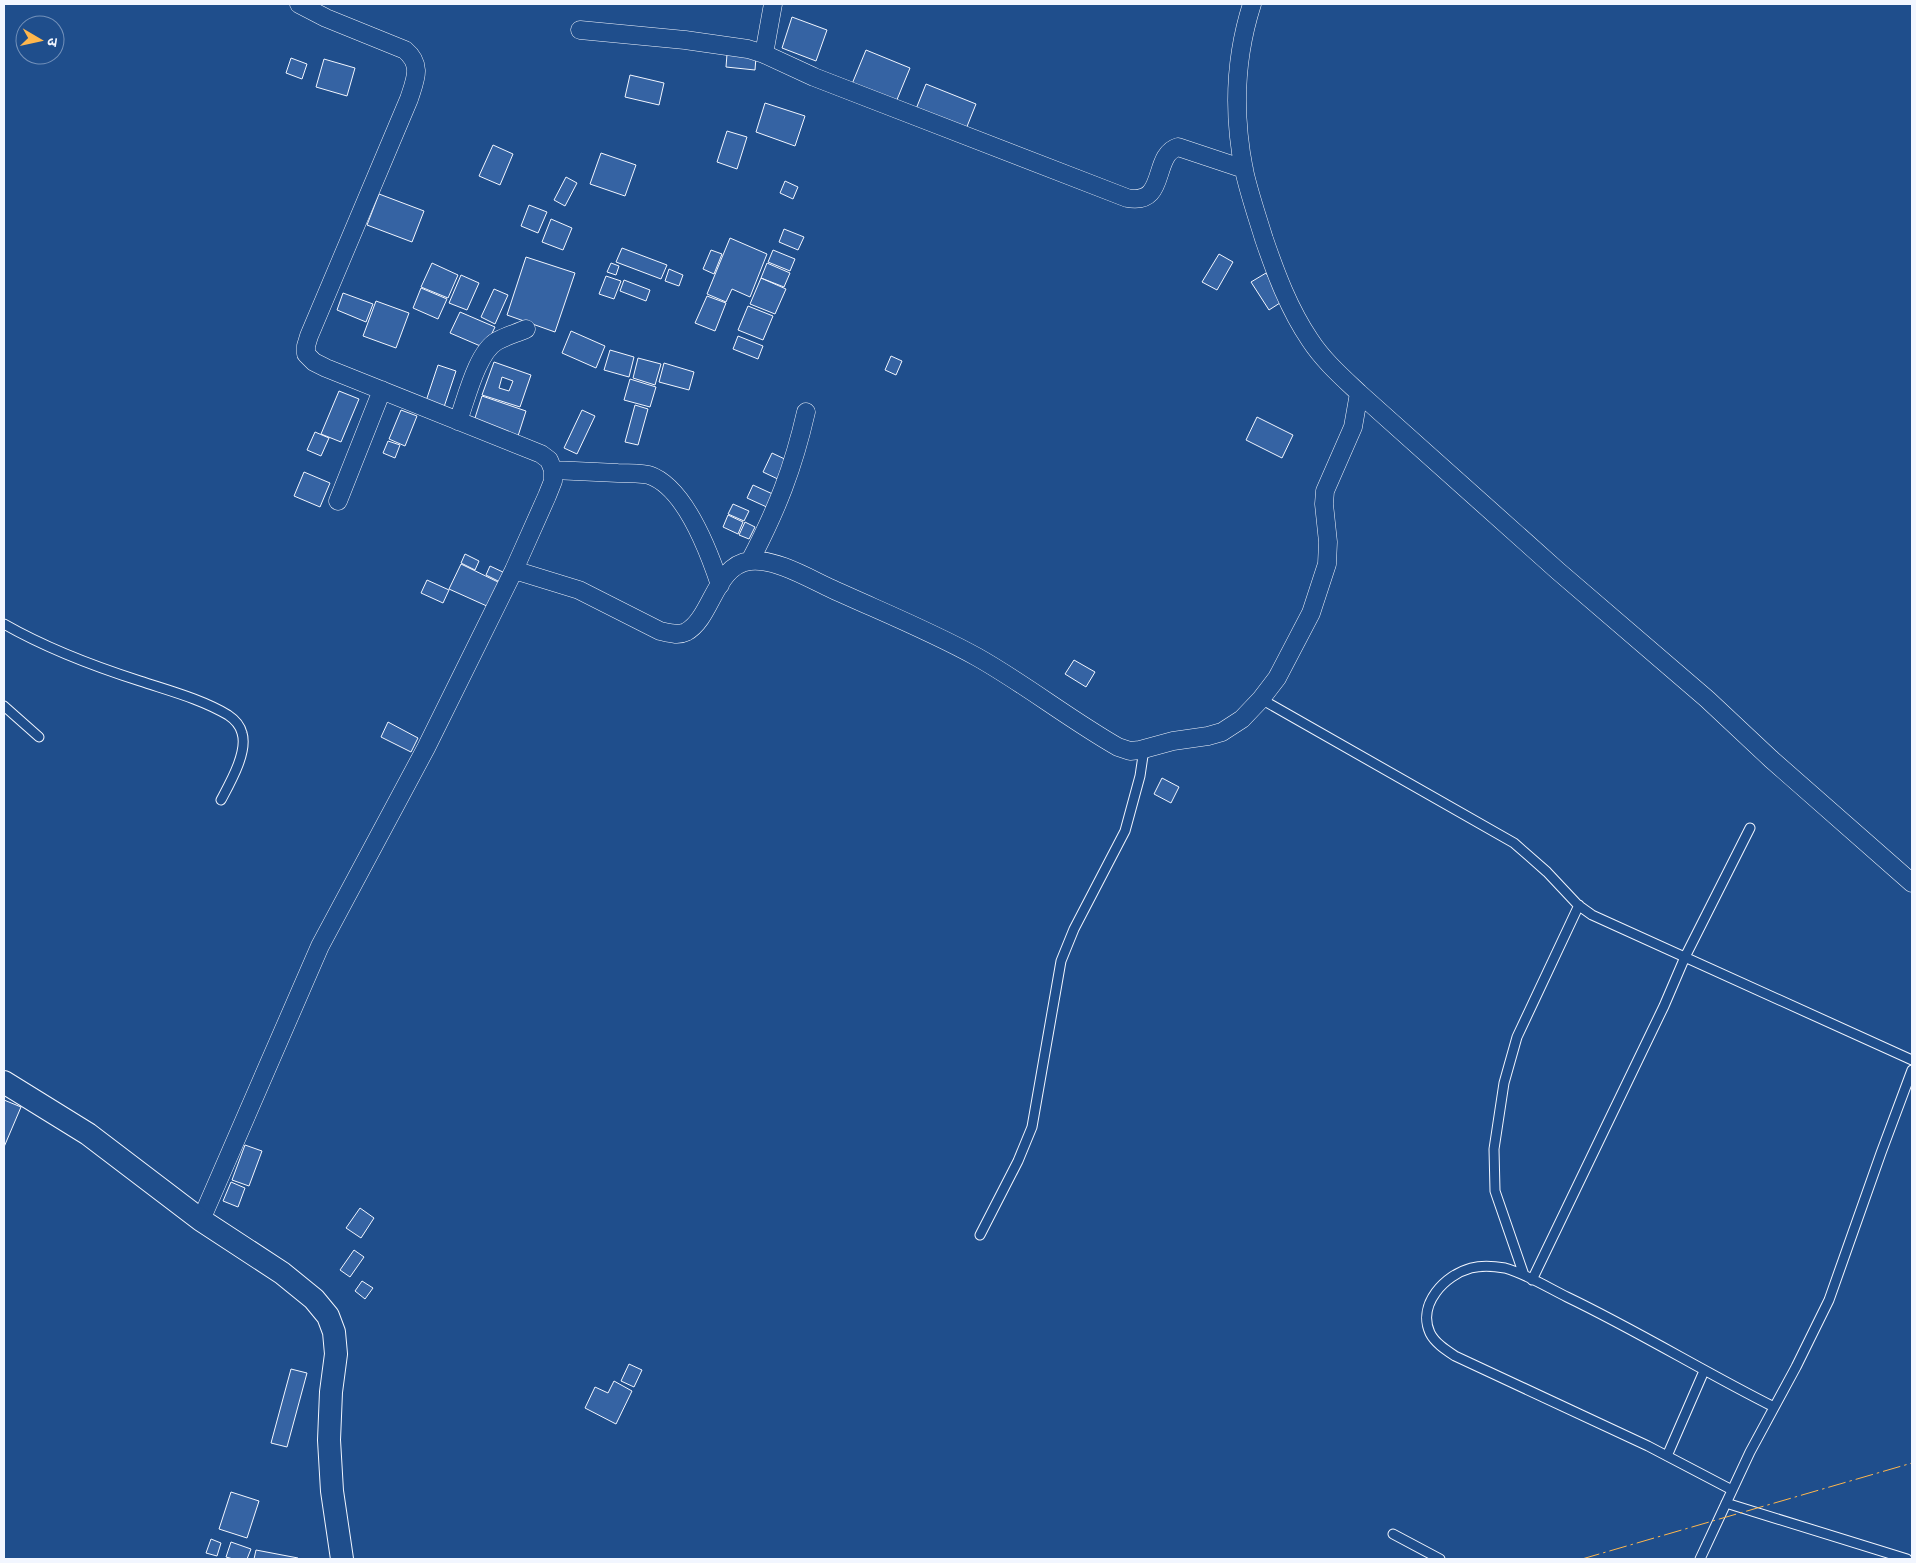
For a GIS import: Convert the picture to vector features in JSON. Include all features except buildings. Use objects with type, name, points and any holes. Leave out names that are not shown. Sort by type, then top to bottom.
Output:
[{"type":"street","points":[[201,1220],[320,946],[426,748],[514,570],[548,496],[553,470],[549,460],[541,454],[314,362],[306,354],[306,346],[409,99],[415,79],[416,66],[413,57],[405,50],[326,18],[299,4]]},
{"type":"street","points":[[764,54],[773,4]]},
{"type":"street","points":[[1252,4],[1245,26],[1238,65],[1237,111],[1244,169],[1272,262],[1286,297],[1309,339],[1328,363],[1359,393],[1558,571],[1707,699],[1771,759],[1912,883]]},
{"type":"street","points":[[580,30],[685,40],[748,49],[764,54],[814,77],[1127,198],[1142,199],[1149,195],[1172,148],[1178,147],[1244,169]]},
{"type":"street","points":[[458,421],[481,360],[488,349],[497,341],[526,329]]},
{"type":"street","points":[[338,501],[382,390]]},
{"type":"street","points":[[514,570],[579,590],[660,631],[674,634],[685,632],[693,626],[726,575],[737,565],[750,561],[767,562],[783,567],[952,644],[978,658],[1096,735],[1118,747],[1130,751],[1172,741],[1208,736],[1222,732],[1242,719],[1262,699],[1277,678],[1310,612],[1327,564],[1328,542],[1324,504],[1325,490],[1353,428],[1359,393]]},
{"type":"street","points":[[750,561],[772,518],[787,481],[806,412]]},
{"type":"street","points":[[553,470],[649,476],[663,483],[676,496],[690,516],[708,549],[720,585]]},
{"type":"street","points":[[4,1082],[88,1134],[201,1220],[282,1274],[314,1299],[328,1316],[334,1332],[336,1354],[329,1440],[332,1491],[342,1559]]},
{"type":"lane","points":[[4,624],[64,653],[104,669],[176,692],[230,716],[238,724],[242,733],[243,745],[237,766],[221,800]]},
{"type":"lane","points":[[1262,699],[1514,844],[1547,872],[1578,905],[1592,915],[1912,1060]]},
{"type":"lane","points":[[4,706],[39,737]]},
{"type":"lane","points":[[980,1235],[1018,1161],[1032,1127],[1061,960],[1074,929],[1124,831],[1140,776],[1144,749]]},
{"type":"lane","points":[[1528,1278],[1664,1006],[1685,957],[1750,828]]},
{"type":"lane","points":[[1528,1278],[1495,1191],[1494,1150],[1504,1083],[1517,1037],[1578,905]]},
{"type":"lane","points":[[1700,1559],[1750,1452],[1796,1367],[1829,1300],[1880,1153],[1912,1070]]},
{"type":"lane","points":[[1732,1490],[1667,1456],[1471,1365],[1441,1346],[1431,1335],[1427,1323],[1432,1296],[1449,1278],[1471,1268],[1488,1266],[1505,1268],[1620,1324],[1704,1371],[1774,1407]]},
{"type":"lane","points":[[1667,1456],[1704,1371]]},
{"type":"lane","points":[[1726,1503],[1907,1559]]},
{"type":"lane","points":[[1393,1534],[1440,1559]]},
{"type":"power","points":[[1582,1559],[1912,1463]]}]
